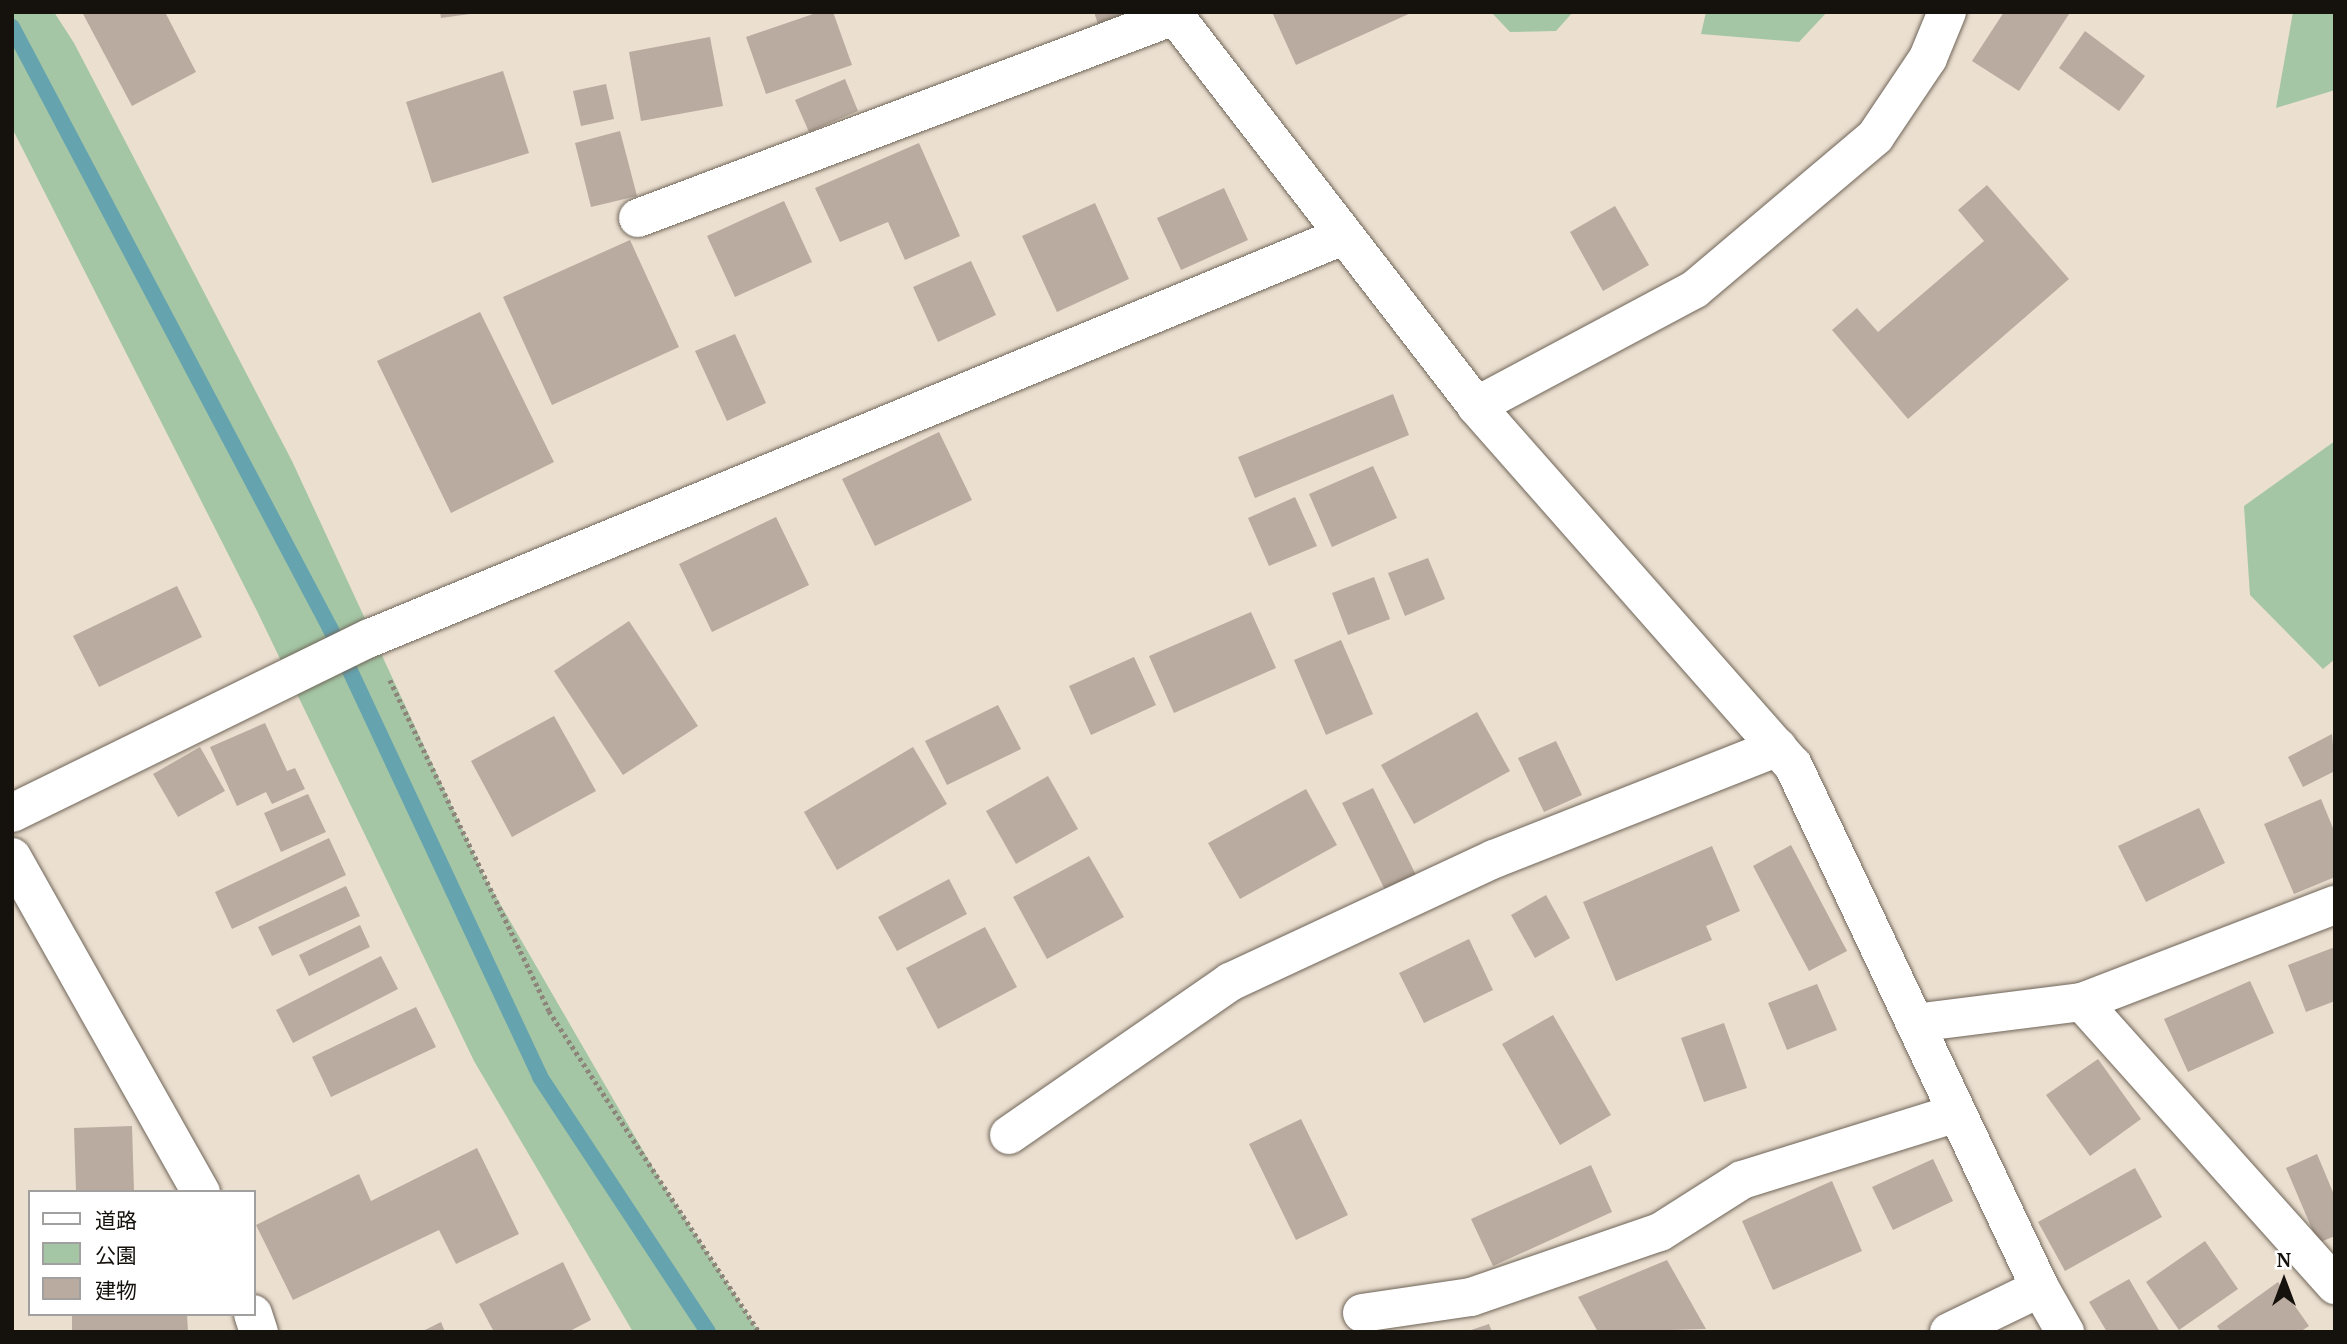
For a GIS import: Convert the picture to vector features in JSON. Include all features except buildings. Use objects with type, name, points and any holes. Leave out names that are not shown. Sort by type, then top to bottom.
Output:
[{"type":"street","points":[[1476,406],[1695,289],[1875,136],[1928,58],[1947,12]]},
{"type":"street","points":[[638,218],[1173,14],[1476,406],[1793,765],[2040,1288],[2065,1332]]},
{"type":"street","points":[[12,813],[370,638],[1343,236]]},
{"type":"street","points":[[1009,1135],[1230,982],[1494,859],[1778,747]]},
{"type":"street","points":[[12,857],[200,1190]]},
{"type":"street","points":[[1915,1023],[2082,1003],[2335,905]]},
{"type":"street","points":[[2082,1003],[2335,1286]]},
{"type":"street","points":[[1362,1312],[1471,1297],[1660,1232],[1742,1180],[1957,1113]]},
{"type":"street","points":[[1949,1332],[2040,1288]]},
{"type":"path","points":[[370,638],[549,1011],[760,1332]]},
{"type":"green space","points":[[12,12],[54,12],[74,43],[292,461],[484,876],[663,1185],[759,1332],[633,1332],[474,1061],[257,611],[12,128]]},
{"type":"green space","points":[[1491,12],[1573,12],[1556,31],[1510,32]]},
{"type":"green space","points":[[1706,12],[1827,12],[1799,42],[1701,34]]},
{"type":"green space","points":[[2293,12],[2335,12],[2335,90],[2276,108]]},
{"type":"green space","points":[[2335,441],[2335,659],[2323,669],[2250,595],[2244,506]]},
{"type":"waterway","points":[[12,27],[330,628],[540,1077],[708,1332]]}]
